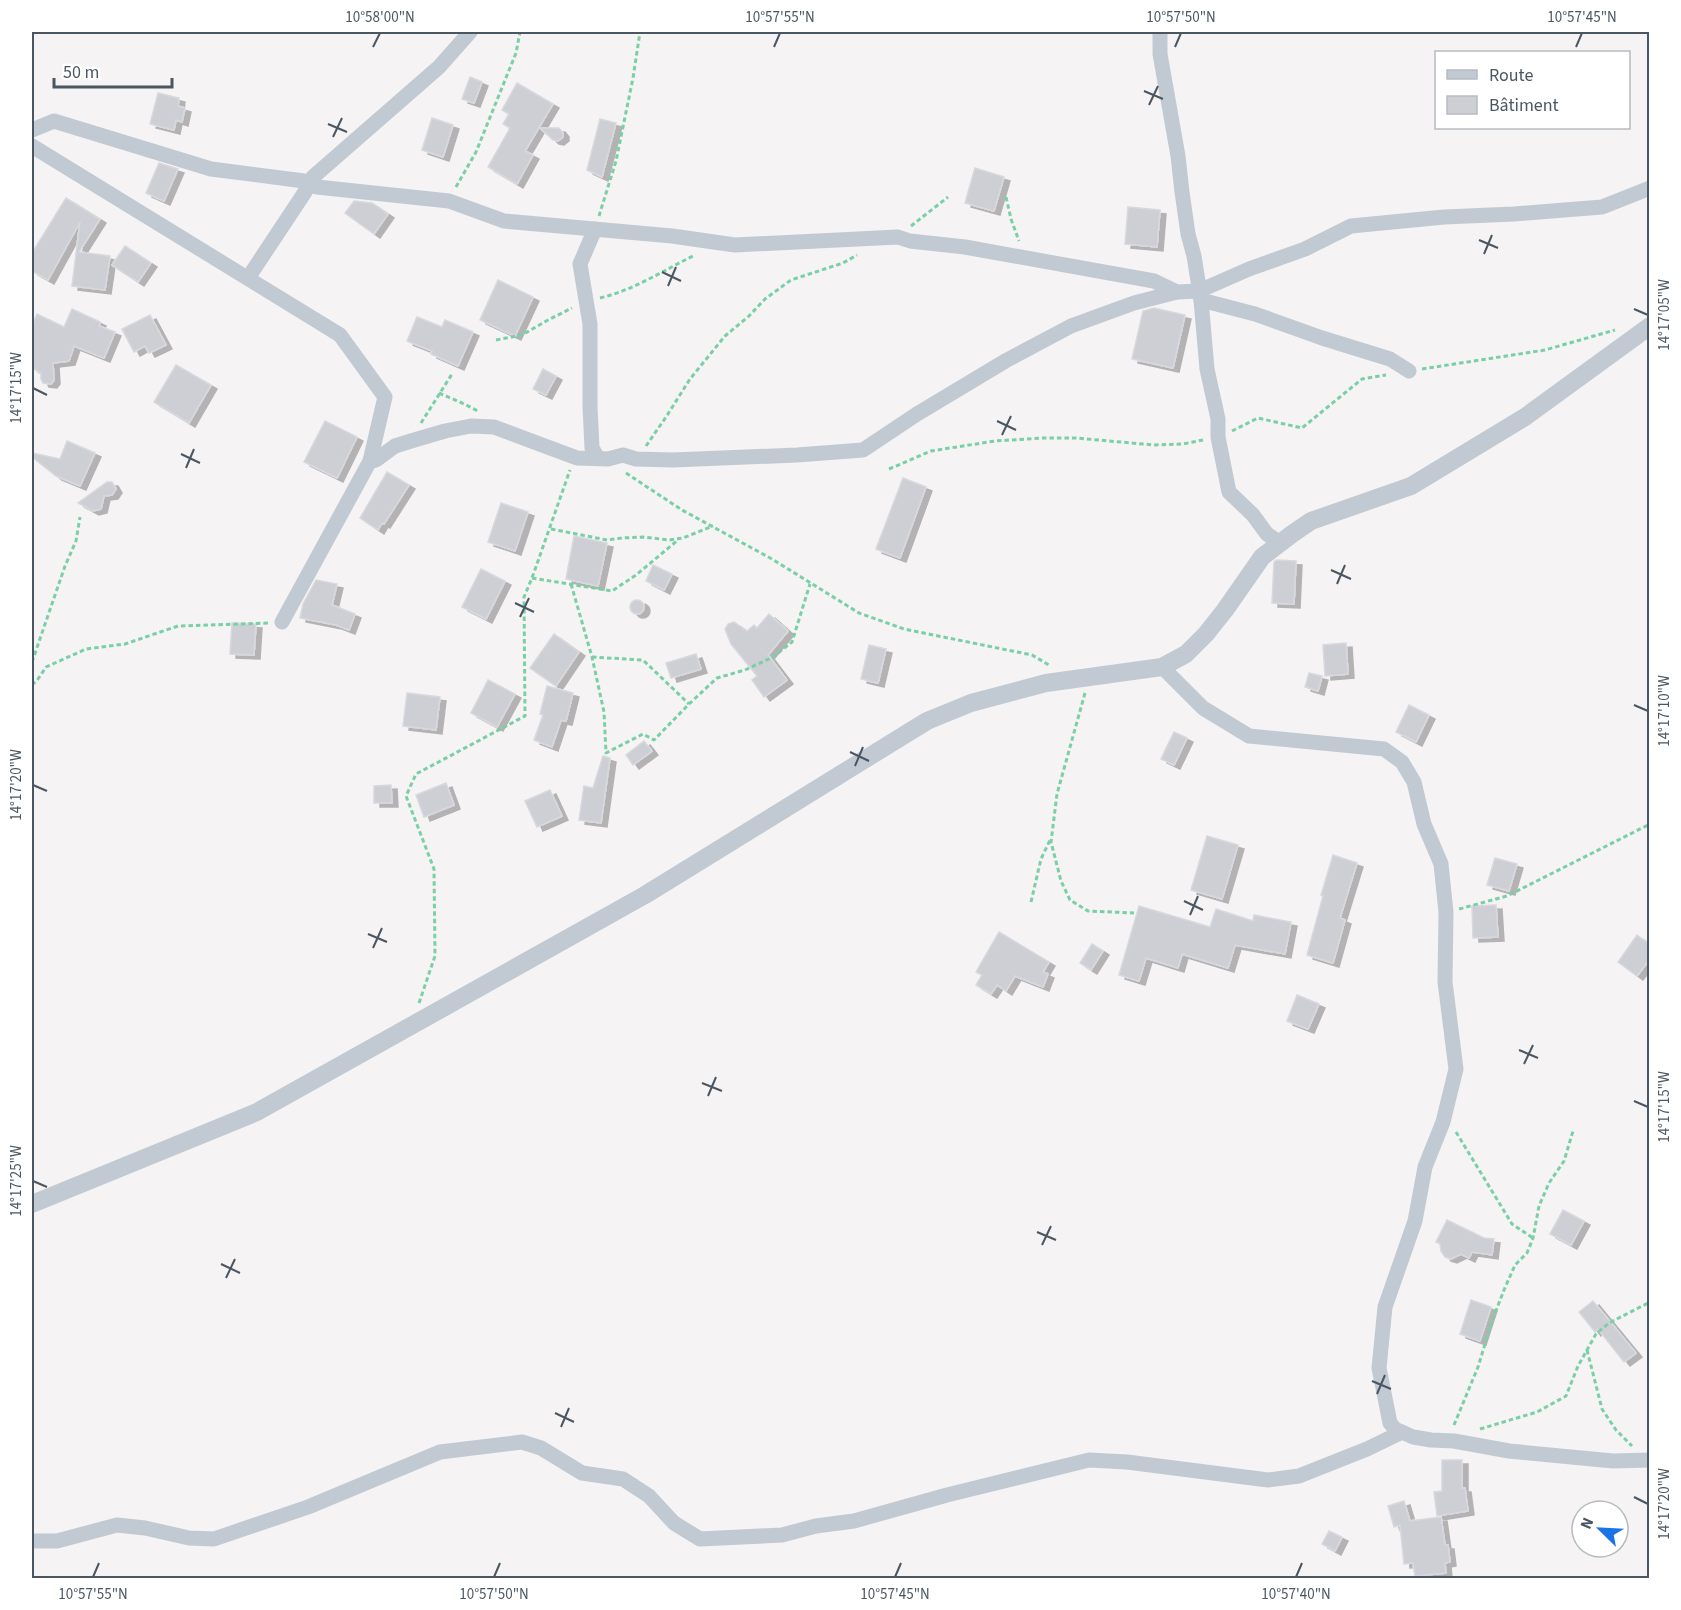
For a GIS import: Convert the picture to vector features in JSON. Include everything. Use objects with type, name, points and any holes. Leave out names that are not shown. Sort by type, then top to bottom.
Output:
[{"type":"street","points":[[248,279],[313,177],[439,68],[470,32]]},
{"type":"street","points":[[1160,32],[1162,65],[1200,296],[1207,369],[1218,419],[1218,437],[1229,492],[1253,515],[1268,534],[1280,543]]},
{"type":"street","points":[[32,130],[54,121],[212,169],[304,181],[308,185],[449,201],[504,221],[672,236],[735,245],[891,238],[965,247],[1154,281],[1178,292],[1200,296],[1390,359],[1409,371]]},
{"type":"street","points":[[32,146],[340,335],[385,397],[370,461],[282,622]]},
{"type":"street","points":[[1200,296],[1249,269],[1305,249],[1351,226],[1443,217],[1602,207],[1650,188]]},
{"type":"street","points":[[595,229],[580,264],[590,324],[592,448],[603,459]]},
{"type":"street","points":[[370,461],[376,460],[395,446],[471,426],[494,427],[577,458],[603,459],[623,455],[636,459],[673,460],[863,450],[917,414],[1007,360],[1071,326],[1134,303],[1178,292]]},
{"type":"street","points":[[32,1204],[257,1112],[645,895],[927,721],[971,703],[1046,683],[1162,667],[1186,654],[1225,610],[1262,557],[1311,521],[1411,486],[1525,417],[1650,326]]},
{"type":"street","points":[[1162,667],[1203,708],[1250,736],[1384,749],[1402,762],[1414,782],[1424,824],[1441,864],[1446,912],[1445,982],[1456,1069],[1443,1122],[1425,1167],[1415,1221],[1385,1307],[1380,1368],[1390,1423],[1395,1429],[1413,1437],[1431,1440],[1509,1451],[1613,1461],[1646,1460]]},
{"type":"street","points":[[32,1542],[57,1541],[117,1525],[145,1528],[189,1538],[214,1539],[308,1507],[440,1452],[522,1442],[541,1448],[582,1473],[623,1479],[649,1496],[674,1522],[700,1539],[782,1535],[816,1526],[854,1521],[1089,1460],[1127,1462],[1268,1480],[1299,1476],[1367,1449],[1402,1432]]},
{"type":"path","points":[[449,201],[476,152],[516,53],[520,32]]},
{"type":"path","points":[[595,229],[616,161],[640,32]]},
{"type":"path","points":[[636,459],[690,379],[725,336],[765,299],[791,280],[843,263],[891,238],[948,197]]},
{"type":"path","points":[[1006,197],[1020,244],[1033,259]]},
{"type":"path","points":[[496,340],[522,335],[587,302],[609,296],[697,255]]},
{"type":"path","points":[[889,469],[930,451],[995,441],[1076,438],[1183,444],[1218,437],[1258,418],[1302,428],[1362,379],[1545,350],[1623,328]]},
{"type":"path","points":[[411,441],[452,374]]},
{"type":"path","points":[[439,393],[477,410],[494,427]]},
{"type":"path","points":[[411,1026],[435,956],[434,868],[406,796],[416,774],[525,716],[524,597],[562,496],[567,474],[577,458]]},
{"type":"path","points":[[603,459],[663,498],[772,559],[859,614],[904,629],[1032,655],[1082,678],[1057,794],[1051,842],[1061,881],[1070,900],[1088,911],[1134,913]]},
{"type":"path","points":[[32,662],[61,575],[76,541],[80,517]]},
{"type":"path","points":[[550,529],[607,540],[643,537],[669,540],[679,539],[713,526]]},
{"type":"path","points":[[532,579],[612,591],[636,575],[679,539]]},
{"type":"path","points":[[571,584],[592,657],[604,712],[606,753],[643,734],[654,740],[688,704],[717,678],[745,670],[773,657],[792,642],[810,584]]},
{"type":"path","points":[[32,685],[46,667],[86,649],[125,644],[178,626],[282,622]]},
{"type":"path","points":[[592,657],[643,660],[688,704]]},
{"type":"path","points":[[1446,912],[1507,896],[1650,824]]},
{"type":"path","points":[[1031,902],[1041,860],[1053,834]]},
{"type":"path","points":[[1443,1122],[1451,1126],[1464,1144],[1512,1224],[1533,1238]]},
{"type":"path","points":[[1447,1441],[1478,1367],[1504,1290],[1515,1266],[1527,1253],[1533,1238],[1539,1206],[1549,1183],[1564,1161],[1573,1131]]},
{"type":"path","points":[[1478,1430],[1537,1412],[1566,1396],[1578,1366],[1596,1334],[1610,1323],[1650,1302]]},
{"type":"path","points":[[1587,1350],[1602,1409],[1617,1430],[1646,1460]]},
{"type":"building","points":[[470,77],[482,82],[474,103],[462,99]]},
{"type":"building","points":[[517,83],[553,104],[525,151],[533,155],[517,184],[488,167],[510,128],[503,124],[509,114],[502,110]]},
{"type":"building","points":[[158,93],[179,98],[178,106],[185,108],[182,122],[176,120],[174,130],[150,124]]},
{"type":"building","points":[[432,118],[453,125],[443,157],[422,150]]},
{"type":"building","points":[[600,119],[616,123],[602,177],[587,170]]},
{"type":"building","points":[[540,128],[559,128],[563,137],[558,141],[553,140]]},
{"type":"building","points":[[159,163],[178,169],[164,201],[146,193]]},
{"type":"building","points":[[975,168],[1004,177],[994,211],[965,203]]},
{"type":"building","points":[[66,198],[100,219],[79,252],[110,256],[105,290],[72,286],[80,222],[48,280],[32,271],[32,253]]},
{"type":"building","points":[[354,201],[372,203],[388,214],[374,234],[345,213]]},
{"type":"building","points":[[1128,207],[1160,210],[1157,247],[1125,244]]},
{"type":"building","points":[[125,246],[151,263],[138,282],[112,265]]},
{"type":"building","points":[[498,280],[533,297],[515,336],[480,320]]},
{"type":"building","points":[[1154,308],[1185,315],[1173,368],[1132,359],[1143,311]]},
{"type":"building","points":[[72,309],[100,322],[99,326],[115,332],[104,358],[74,346],[69,361],[53,363],[54,380],[51,384],[43,383],[41,373],[32,368],[32,326],[37,314],[64,327]]},
{"type":"building","points":[[150,315],[166,345],[149,353],[145,346],[134,352],[122,329]]},
{"type":"building","points":[[417,317],[442,327],[445,320],[473,332],[458,366],[431,354],[432,351],[407,341]]},
{"type":"building","points":[[176,365],[211,385],[189,423],[154,402]]},
{"type":"building","points":[[543,369],[556,376],[546,395],[533,389]]},
{"type":"building","points":[[325,421],[357,437],[337,478],[304,462]]},
{"type":"building","points":[[67,441],[95,453],[80,486],[56,476],[32,457],[32,453],[60,459]]},
{"type":"building","points":[[387,472],[409,485],[378,530],[360,518]]},
{"type":"building","points":[[903,478],[926,487],[900,558],[876,549]]},
{"type":"building","points":[[107,482],[112,482],[116,489],[112,495],[104,496],[101,509],[93,511],[78,503]]},
{"type":"building","points":[[501,503],[528,512],[515,551],[488,542]]},
{"type":"building","points":[[574,536],[607,543],[598,586],[566,579]]},
{"type":"building","points":[[1276,560],[1296,561],[1294,604],[1272,603],[1274,562]]},
{"type":"building","points":[[653,565],[672,574],[664,590],[646,581]]},
{"type":"building","points":[[481,569],[505,581],[486,619],[462,607]]},
{"type":"building","points":[[316,580],[337,584],[332,605],[355,614],[349,630],[300,618],[303,604]]},
{"type":"building","points":[[637,600],[642,602],[644,607],[642,612],[637,614],[632,612],[630,607],[632,602]]},
{"type":"building","points":[[769,614],[788,631],[768,655],[787,680],[764,697],[752,680],[757,676],[731,644],[725,629],[728,624],[734,622],[747,631],[754,625],[757,628]]},
{"type":"building","points":[[232,623],[256,624],[254,655],[230,654]]},
{"type":"building","points":[[554,634],[579,652],[556,686],[530,668]]},
{"type":"building","points":[[1346,643],[1348,674],[1325,676],[1323,645]]},
{"type":"building","points":[[869,645],[886,649],[878,683],[861,679]]},
{"type":"building","points":[[696,654],[701,669],[671,678],[666,663]]},
{"type":"building","points":[[1309,673],[1322,676],[1318,691],[1305,687]]},
{"type":"building","points":[[488,680],[515,694],[497,727],[471,713]]},
{"type":"building","points":[[547,686],[573,693],[566,721],[561,720],[552,747],[534,740],[543,715],[540,714]]},
{"type":"building","points":[[407,693],[440,697],[436,730],[403,726]]},
{"type":"building","points":[[1409,705],[1429,715],[1416,742],[1396,732]]},
{"type":"building","points":[[1174,732],[1187,738],[1174,765],[1161,759]]},
{"type":"building","points":[[644,741],[652,751],[633,765],[626,755]]},
{"type":"building","points":[[603,756],[610,758],[601,823],[579,820],[584,786],[593,788]]},
{"type":"building","points":[[446,783],[454,805],[424,817],[416,795]]},
{"type":"building","points":[[391,785],[392,803],[374,803],[374,786]]},
{"type":"building","points":[[550,790],[562,816],[537,827],[525,801]]},
{"type":"building","points":[[1207,836],[1238,845],[1222,899],[1191,890]]},
{"type":"building","points":[[1333,855],[1357,863],[1340,918],[1345,920],[1333,963],[1307,955]]},
{"type":"building","points":[[1495,858],[1517,864],[1509,891],[1487,885]]},
{"type":"building","points":[[1496,905],[1498,937],[1473,938],[1472,906]]},
{"type":"building","points":[[1139,906],[1210,927],[1216,909],[1253,921],[1254,915],[1291,922],[1285,954],[1235,945],[1228,968],[1182,954],[1178,968],[1146,958],[1139,981],[1119,975]]},
{"type":"building","points":[[999,932],[1049,962],[1043,972],[1048,974],[1043,987],[1015,976],[1006,991],[997,985],[991,994],[976,985],[982,975],[976,972]]},
{"type":"building","points":[[1637,935],[1650,945],[1650,959],[1637,976],[1618,962]]},
{"type":"building","points":[[1092,944],[1103,951],[1091,970],[1080,963]]},
{"type":"building","points":[[1297,995],[1319,1004],[1308,1029],[1287,1021]]},
{"type":"building","points":[[1563,1210],[1584,1221],[1571,1245],[1550,1234]]},
{"type":"building","points":[[1447,1220],[1484,1238],[1494,1239],[1492,1255],[1472,1252],[1469,1258],[1461,1254],[1451,1259],[1445,1257],[1440,1244],[1436,1242]]},
{"type":"building","points":[[1471,1300],[1491,1307],[1480,1341],[1460,1334]]},
{"type":"building","points":[[1593,1301],[1636,1353],[1624,1362],[1598,1329],[1595,1332],[1579,1312]]},
{"type":"building","points":[[1442,1460],[1462,1460],[1462,1488],[1465,1488],[1468,1511],[1437,1516],[1434,1492],[1442,1491]]},
{"type":"building","points":[[1404,1501],[1410,1521],[1441,1517],[1450,1562],[1445,1563],[1446,1573],[1415,1576],[1413,1563],[1404,1564],[1400,1525],[1394,1527],[1388,1506]]},
{"type":"building","points":[[1329,1531],[1342,1537],[1335,1551],[1322,1544]]}]
